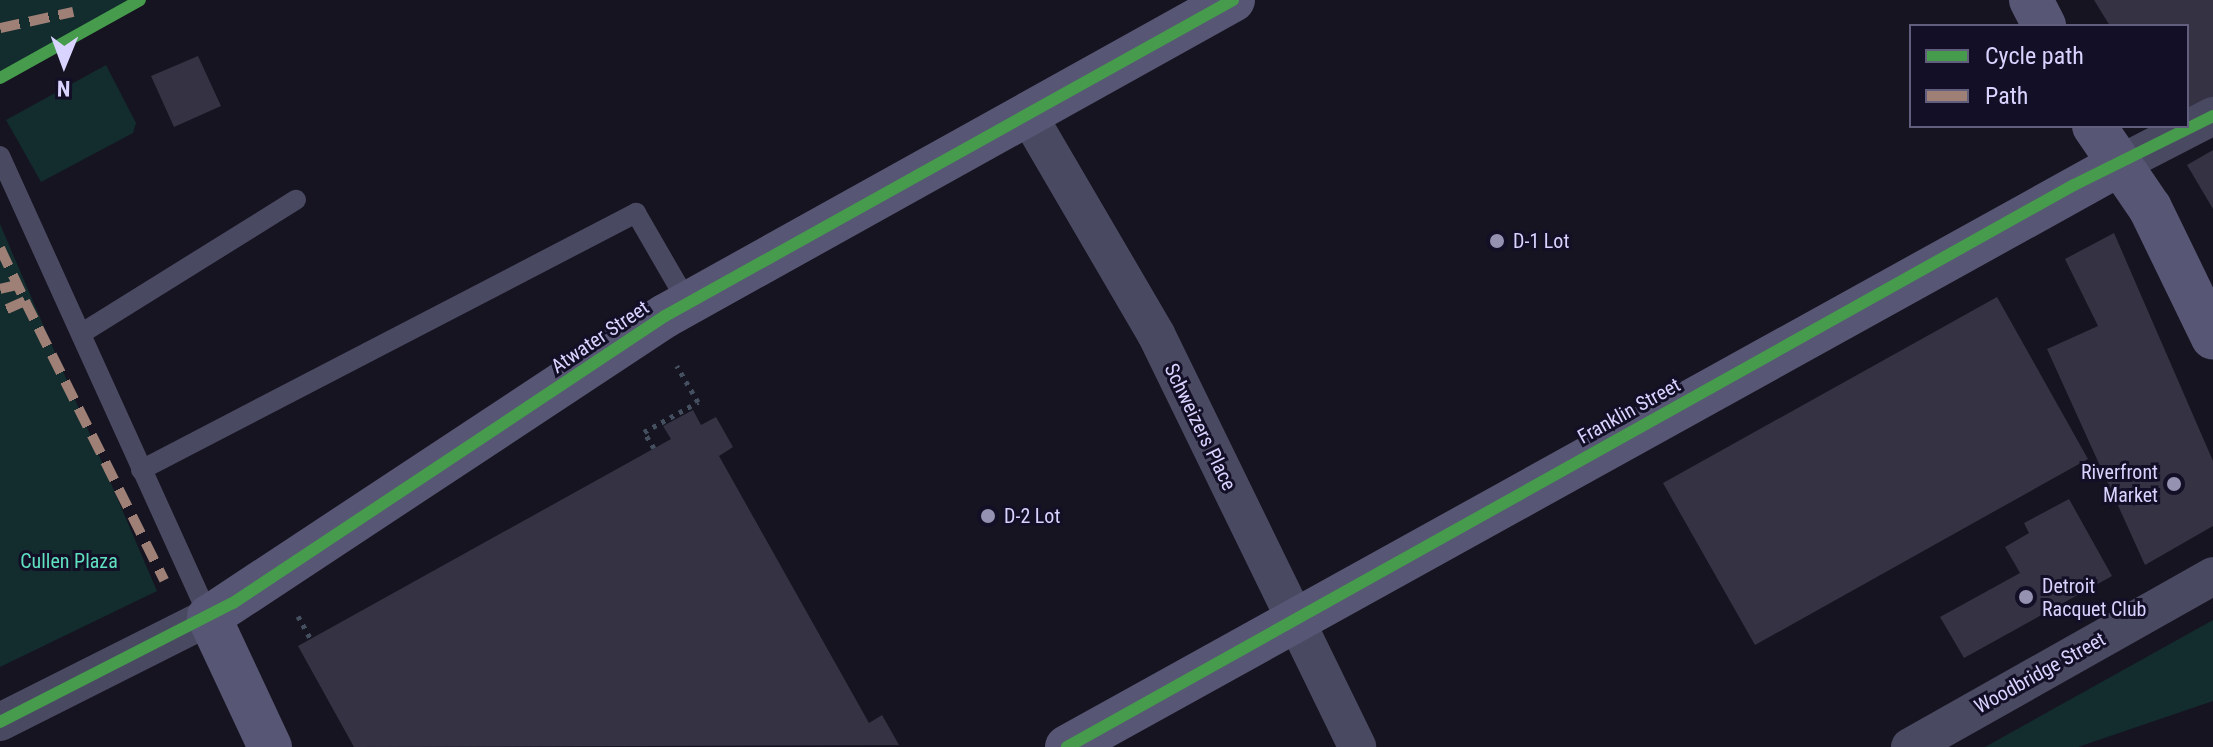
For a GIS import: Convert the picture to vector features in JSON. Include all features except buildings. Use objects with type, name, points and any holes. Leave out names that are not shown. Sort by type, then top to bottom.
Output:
[{"type":"street","name":"Atwater Street","points":[[0,722],[209,617],[688,303],[1233,0]]},
{"type":"street","points":[[2031,0],[2043,24]]},
{"type":"street","name":"Schweizers Place","points":[[1028,115],[1156,334],[1357,747]]},
{"type":"street","name":"Franklin Street","points":[[1067,747],[2120,164],[2213,116]]},
{"type":"street","points":[[2095,128],[2150,208],[2213,338]]},
{"type":"street","name":"Woodbridge Street","points":[[1910,747],[2213,576]]},
{"type":"street","points":[[209,617],[270,747]]},
{"type":"lane","points":[[0,156],[209,617]]},
{"type":"lane","points":[[82,333],[296,200]]},
{"type":"lane","points":[[141,470],[636,213],[688,303]]},
{"type":"path","points":[[654,448],[644,432],[698,402],[677,366]]},
{"type":"path","points":[[298,616],[311,639]]},
{"type":"green space","points":[[0,0],[140,0],[0,79]]},
{"type":"green space","points":[[106,65],[136,123],[133,133],[41,182],[6,120]]},
{"type":"green space","name":"Cullen Plaza","points":[[0,224],[157,591],[0,667]]},
{"type":"green space","points":[[2213,620],[2213,701],[2078,747],[1985,747]]},
{"type":"marked path","points":[[0,28],[73,12]]},
{"type":"marked path","points":[[0,248],[25,301],[0,312]]},
{"type":"marked path","points":[[0,289],[18,285]]},
{"type":"marked path","points":[[25,301],[164,580]]},
{"type":"cycle path","points":[[0,78],[140,0]]},
{"type":"cycle path","points":[[0,722],[233,603],[665,316],[1233,0]]},
{"type":"cycle path","points":[[2189,128],[2213,116]]},
{"type":"cycle path","points":[[1067,747],[2074,185],[2189,128]]},
{"type":"place","name":"D-1 Lot","points":[[1497,241]]},
{"type":"place","name":"Riverfront Market","points":[[2174,484]]},
{"type":"place","name":"D-2 Lot","points":[[988,516]]},
{"type":"place","name":"Detroit Racquet Club","points":[[2026,597]]}]
